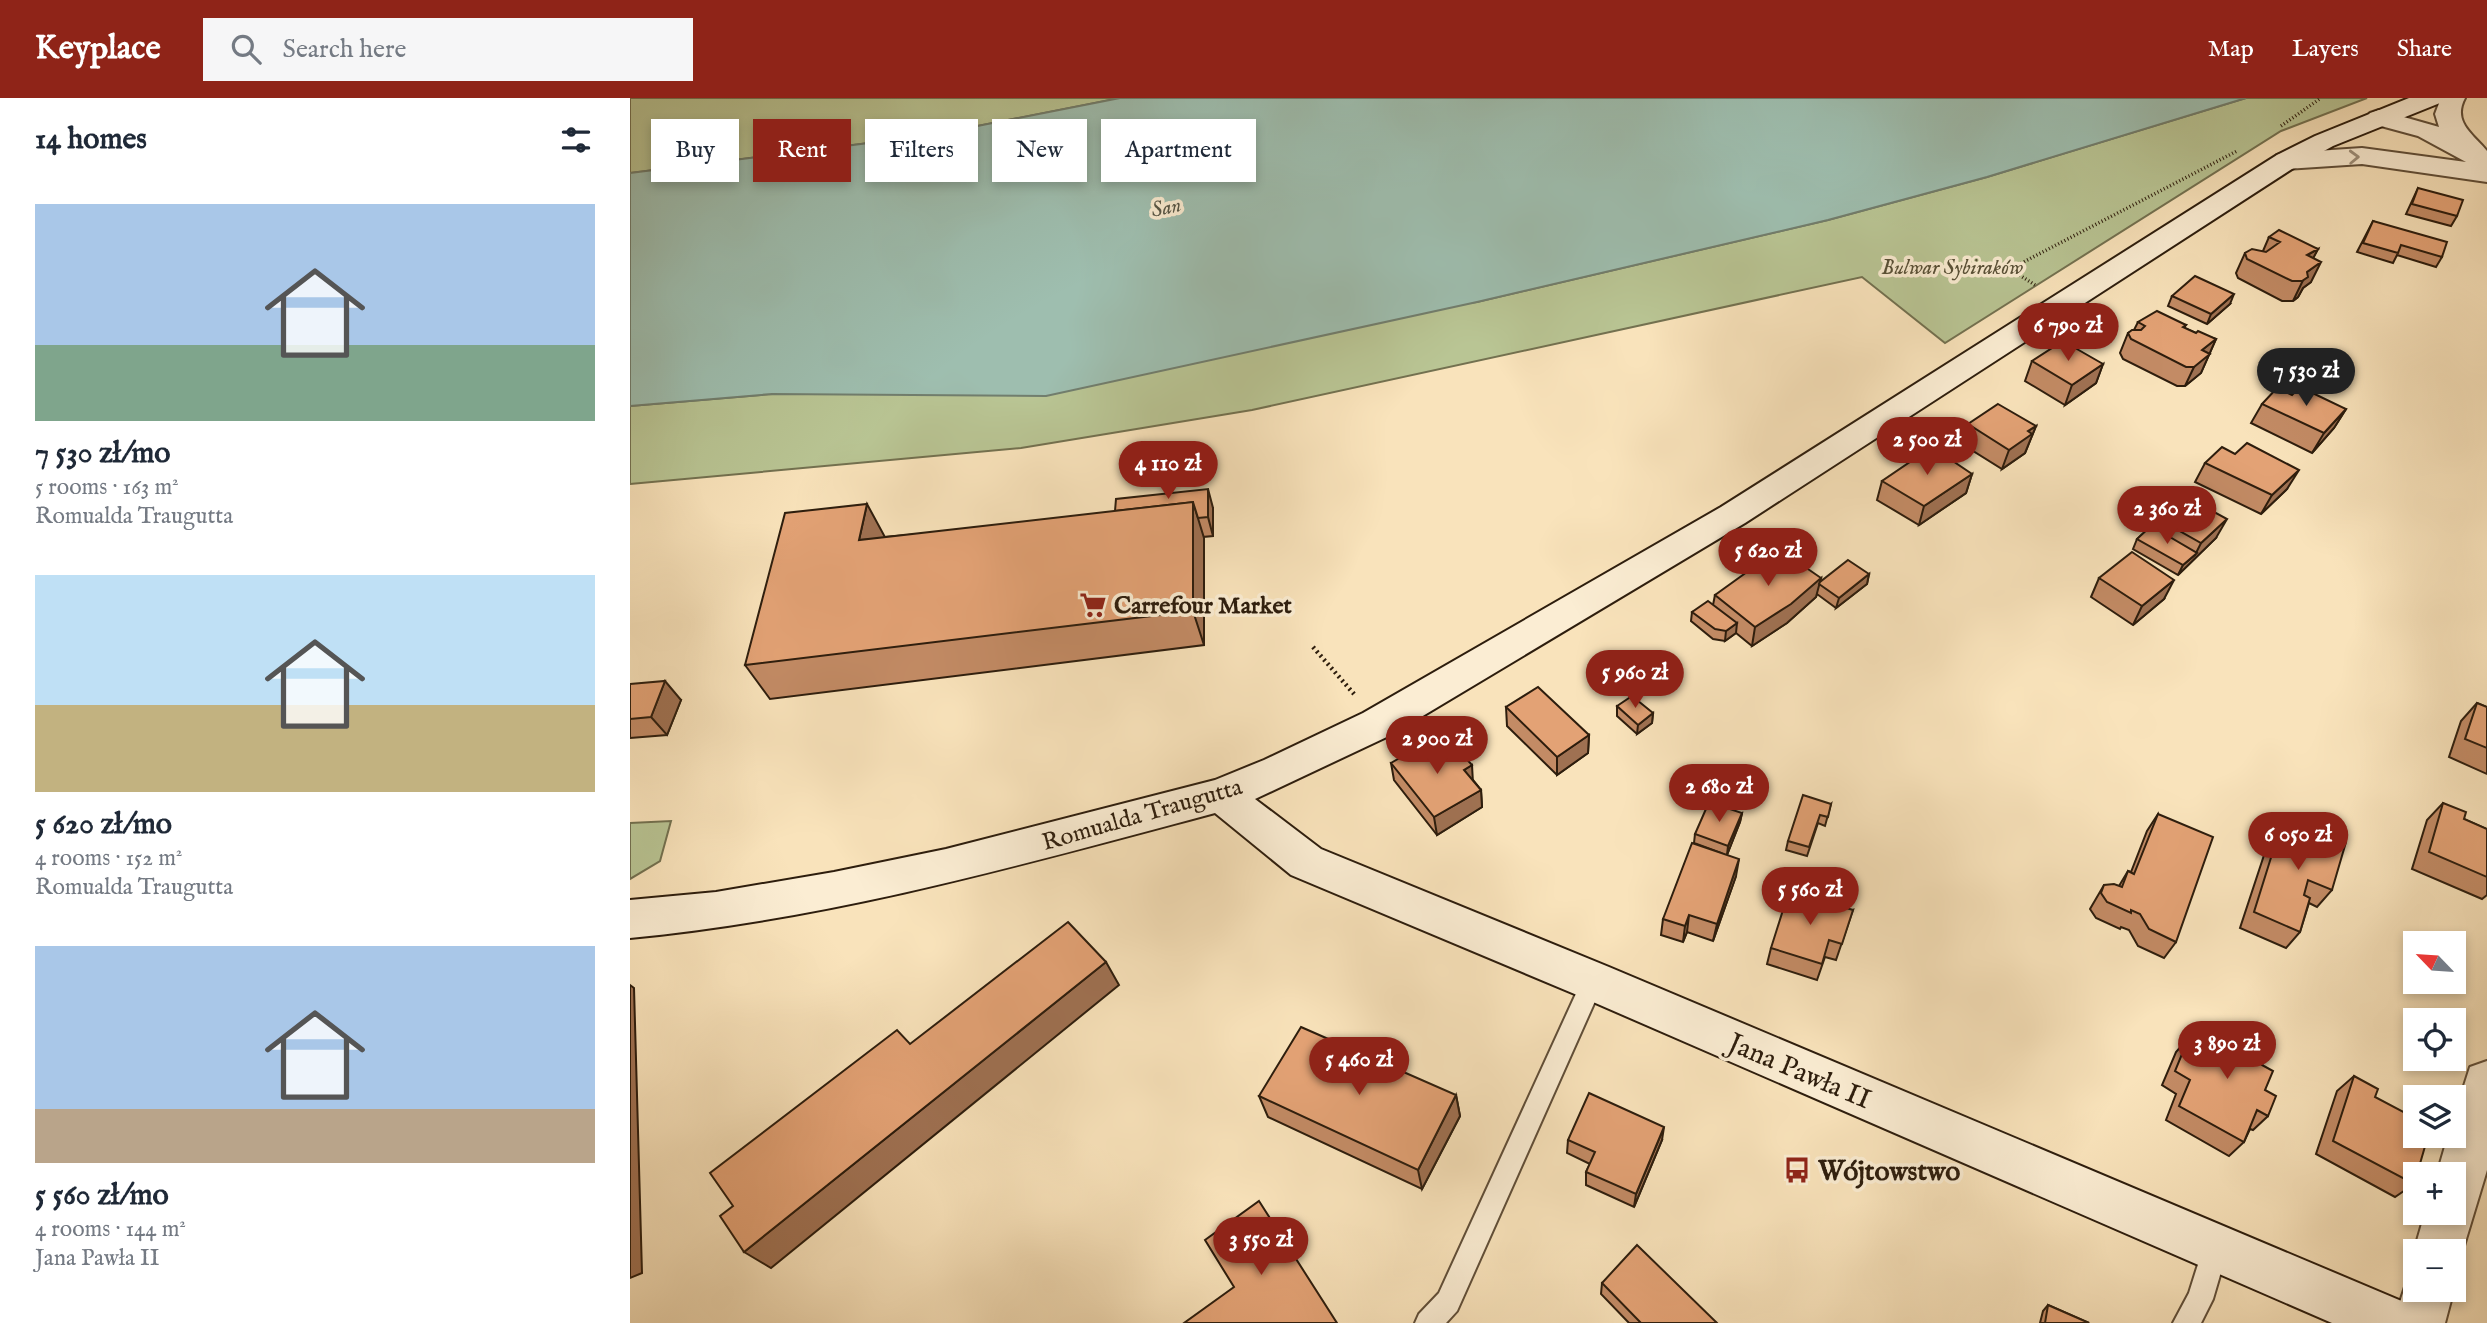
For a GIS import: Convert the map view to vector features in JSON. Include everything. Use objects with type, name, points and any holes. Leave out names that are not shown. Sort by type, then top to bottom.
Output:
[{"type":"street","points":[[2373,120],[2431,98]]},
{"type":"street","points":[[2453,98],[2447,115],[2450,127],[2485,166]]},
{"type":"street","points":[[2373,120],[2427,131],[2485,166]]},
{"type":"street","name":"Romualda Traugutta","points":[[630,919],[716,911],[834,891],[947,867],[1221,795],[1278,772],[1377,724],[1544,629],[1734,515],[2286,161],[2373,120],[2375,136],[2392,148],[2432,164]]},
{"type":"street","name":"Romualda Traugutta","points":[[2286,161],[2362,156],[2432,164],[2485,166]]},
{"type":"street","name":"Jana Pawła II","points":[[1221,795],[1306,862],[1593,981],[2215,1248],[2326,1310],[2393,1323]]},
{"type":"street","points":[[2465,1162],[2487,1083]]},
{"type":"street","points":[[2418,1323],[2424,1302]]},
{"type":"lane","points":[[1428,1323],[1448,1302],[1593,981]]},
{"type":"lane","points":[[2186,1323],[2200,1300],[2215,1248]]},
{"type":"path","points":[[2279,127],[2321,98]]},
{"type":"path","points":[[2044,291],[2010,269],[2242,148]]},
{"type":"path","points":[[1313,647],[1359,700]]},
{"type":"green space","points":[[630,98],[1120,98],[1013,119],[992,119],[992,123],[978,126],[978,119],[865,119],[865,143],[851,145],[851,119],[753,119],[753,158],[739,159],[739,119],[651,119],[651,170],[630,173]]},
{"type":"green space","name":"Bulwar Sybiraków","points":[[2246,98],[2367,98],[2281,131],[1945,343],[1862,277],[1252,410],[1021,448],[630,484],[630,406],[772,394],[1477,302],[1828,220],[1987,177]]},
{"type":"green space","points":[[671,821],[660,861],[630,879],[630,823]]},
{"type":"water","name":"San","points":[[1120,98],[2246,98],[1987,177],[1828,220],[1477,302],[1046,396],[772,394],[630,406],[630,173],[651,170],[651,182],[739,182],[739,159],[753,158],[753,182],[851,182],[851,145],[865,143],[865,182],[978,182],[978,126],[992,123],[992,182],[1087,182],[1087,119],[1013,119]]},
{"type":"building","points":[[2418,188],[2463,200],[2457,216],[2412,204]]},
{"type":"building","points":[[2373,221],[2447,242],[2442,257],[2401,245],[2398,253],[2363,243]]},
{"type":"building","points":[[2279,230],[2318,249],[2307,255],[2321,262],[2307,272],[2308,277],[2302,281],[2292,281],[2247,259],[2245,253],[2252,249],[2266,252],[2280,242],[2269,237]]},
{"type":"building","points":[[2195,276],[2234,294],[2211,314],[2172,296]]},
{"type":"building","points":[[2157,311],[2186,325],[2183,327],[2216,339],[2202,350],[2210,354],[2194,367],[2186,367],[2131,339],[2128,333],[2141,330],[2145,326],[2138,322]]},
{"type":"building","points":[[2063,341],[2103,364],[2072,385],[2032,361]]},
{"type":"building","points":[[2300,387],[2346,409],[2324,433],[2262,404],[2277,388],[2292,395]]},
{"type":"building","points":[[1998,404],[2036,426],[2028,431],[2032,434],[2009,450],[1968,424]]},
{"type":"building","points":[[2247,443],[2299,470],[2272,495],[2205,463],[2222,447],[2235,454]]},
{"type":"building","points":[[1932,447],[1972,474],[1924,506],[1882,481]]},
{"type":"building","points":[[1208,489],[1208,517],[1198,518],[1193,502],[1115,511],[1116,499]]},
{"type":"building","points":[[2181,494],[2227,519],[2201,543],[2155,517]]},
{"type":"building","points":[[1193,502],[1193,611],[745,665],[785,513],[867,504],[859,540]]},
{"type":"building","points":[[2151,526],[2197,553],[2183,565],[2137,539]]},
{"type":"building","points":[[1779,549],[1821,578],[1791,604],[1755,627],[1715,595]]},
{"type":"building","points":[[2132,552],[2174,580],[2142,606],[2099,578]]},
{"type":"building","points":[[1848,560],[1869,574],[1839,598],[1819,584]]},
{"type":"building","points":[[1708,601],[1737,623],[1726,631],[1715,629],[1692,612]]},
{"type":"building","points":[[665,681],[651,717],[630,719],[630,684]]},
{"type":"building","points":[[1538,687],[1589,735],[1557,757],[1506,707]]},
{"type":"building","points":[[1632,696],[1653,713],[1638,725],[1617,706]]},
{"type":"building","points":[[2477,703],[2487,707],[2487,748],[2465,739]]},
{"type":"building","points":[[1436,737],[1453,757],[1461,753],[1472,765],[1464,770],[1481,790],[1434,817],[1391,763]]},
{"type":"building","points":[[1803,795],[1831,804],[1828,817],[1820,815],[1809,847],[1788,841]]},
{"type":"building","points":[[1709,802],[1742,813],[1728,846],[1695,834]]},
{"type":"building","points":[[2443,803],[2466,812],[2464,819],[2487,829],[2487,877],[2429,852]]},
{"type":"building","points":[[2158,814],[2213,837],[2176,942],[2149,929],[2140,914],[2131,910],[2131,913],[2107,902],[2101,893],[2104,885],[2122,887],[2128,871],[2134,874]]},
{"type":"building","points":[[2284,816],[2346,842],[2332,890],[2308,880],[2304,895],[2310,898],[2300,932],[2254,912]]},
{"type":"building","points":[[1692,843],[1739,859],[1717,924],[1689,915],[1685,926],[1663,919]]},
{"type":"building","points":[[1789,891],[1853,910],[1842,944],[1829,940],[1822,964],[1771,948]]},
{"type":"building","points":[[1068,922],[1106,962],[744,1252],[720,1216],[733,1206],[710,1173],[897,1030],[910,1044]]},
{"type":"building","points":[[2227,1024],[2270,1046],[2262,1065],[2273,1071],[2265,1090],[2276,1096],[2268,1116],[2257,1110],[2244,1142],[2179,1106],[2190,1080],[2175,1071],[2189,1037],[2204,1046],[2209,1036],[2220,1042]]},
{"type":"building","points":[[1301,1027],[1456,1095],[1418,1170],[1259,1096]]},
{"type":"building","points":[[2354,1076],[2378,1089],[2375,1097],[2403,1112],[2403,1148],[2425,1148],[2420,1162],[2403,1162],[2403,1178],[2333,1141]]},
{"type":"building","points":[[1589,1093],[1664,1127],[1636,1194],[1586,1172],[1595,1152],[1568,1140]]},
{"type":"building","points":[[1259,1201],[1337,1323],[1184,1323],[1234,1287],[1205,1240]]},
{"type":"building","points":[[1637,1245],[1717,1323],[1641,1323],[1602,1283]]},
{"type":"building","points":[[2048,1305],[2089,1323],[2045,1323]]},
{"type":"place","name":"Carrefour Market","points":[[1093,605]]},
{"type":"place","name":"Wójtowstwo","points":[[1797,1170]]}]
